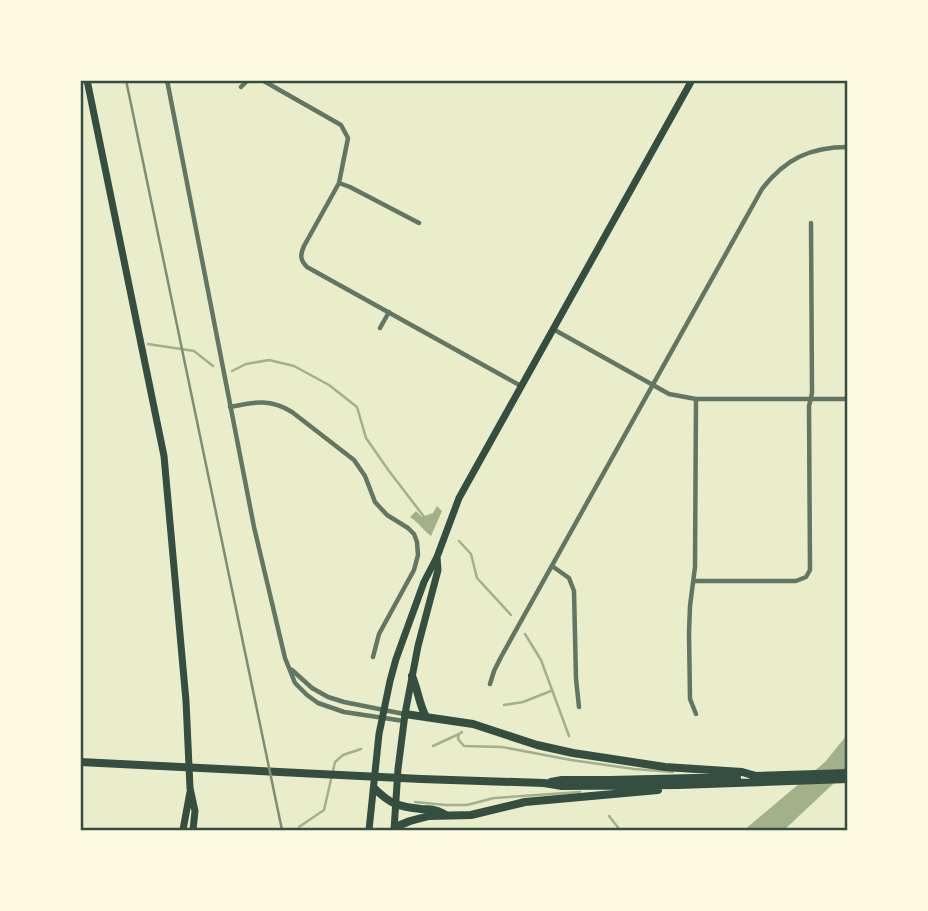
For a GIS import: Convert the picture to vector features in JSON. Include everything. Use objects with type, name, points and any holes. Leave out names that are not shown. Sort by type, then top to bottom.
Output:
[{"type":"highway","points":[[412,677],[426,717]]},
{"type":"highway","points":[[405,718],[426,717],[473,724],[537,745],[573,753],[665,767],[743,772],[753,779]]},
{"type":"highway","points":[[80,762],[544,783],[562,786],[678,785],[848,773]]},
{"type":"highway","points":[[544,783],[562,780],[848,779]]},
{"type":"highway","points":[[395,829],[417,818],[435,815],[471,814],[513,804],[666,789],[678,785]]},
{"type":"highway","points":[[374,788],[396,805],[438,810],[446,815]]},
{"type":"main road","points":[[87,80],[167,478],[186,701],[190,788],[195,811],[192,831]]},
{"type":"main road","points":[[369,831],[383,713],[400,647],[459,498],[692,80]]},
{"type":"main road","points":[[395,829],[405,718],[438,570],[437,556]]},
{"type":"main road","points":[[183,831],[190,788]]},
{"type":"street","points":[[167,80],[254,527],[281,645],[289,667],[295,683],[318,703],[344,712],[383,713],[405,718]]},
{"type":"street","points":[[241,86],[247,80]]},
{"type":"street","points":[[262,80],[331,119],[344,129],[348,138],[339,183],[304,246],[301,258],[307,267],[521,386]]},
{"type":"street","points":[[723,80],[733,80]]},
{"type":"street","points":[[491,684],[497,664],[757,198],[772,176],[786,164],[821,148],[848,146]]},
{"type":"street","points":[[339,183],[419,223]]},
{"type":"street","points":[[694,581],[796,581],[806,577],[810,570],[811,223]]},
{"type":"street","points":[[380,328],[389,312]]},
{"type":"street","points":[[553,329],[669,394],[696,399],[848,399]]},
{"type":"street","points":[[696,399],[695,567],[690,606],[690,699],[696,714]]},
{"type":"street","points":[[230,407],[268,402],[292,412],[354,460],[365,476],[374,502],[414,534],[418,555],[414,570],[379,634],[373,657]]},
{"type":"street","points":[[552,566],[569,578],[574,590],[579,707]]},
{"type":"street","points":[[289,667],[312,688],[328,698],[405,718]]},
{"type":"shaded area","points":[[437,506],[442,511],[431,536],[410,517],[416,511],[422,517],[433,513]]},
{"type":"shaded area","points":[[847,735],[847,771],[784,830],[744,830],[825,762]]},
{"type":"waterway","points":[[148,344],[194,351],[213,366]]},
{"type":"waterway","points":[[232,371],[246,364],[269,360],[294,366],[329,385],[357,407],[366,438],[425,518]]},
{"type":"waterway","points":[[459,541],[471,554],[477,578],[511,615]]},
{"type":"waterway","points":[[525,634],[541,660],[569,736]]},
{"type":"waterway","points":[[504,705],[523,702],[551,691]]},
{"type":"waterway","points":[[462,732],[458,739],[464,746],[502,747],[571,760],[673,772]]},
{"type":"waterway","points":[[433,746],[459,734]]},
{"type":"waterway","points":[[299,827],[324,810],[335,762],[343,755],[361,749]]},
{"type":"waterway","points":[[415,802],[467,805],[494,798],[580,792]]},
{"type":"waterway","points":[[609,816],[620,830]]},
{"type":"railway","points":[[126,80],[282,830]]}]
